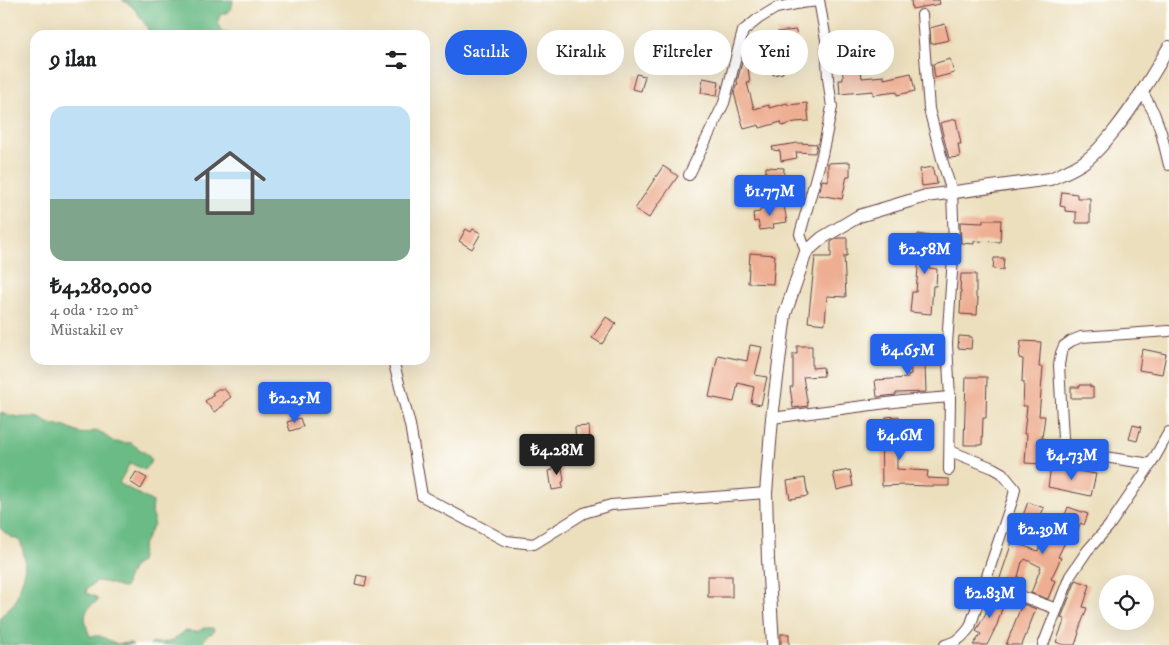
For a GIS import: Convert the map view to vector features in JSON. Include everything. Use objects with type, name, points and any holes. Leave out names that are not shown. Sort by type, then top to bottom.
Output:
[{"type":"street","points":[[689,175],[724,104],[743,31],[776,8],[819,1],[826,40],[832,107],[822,155],[800,234],[806,252]]},
{"type":"street","points":[[922,15],[929,109],[952,192],[954,243],[947,344],[950,397],[949,470]]},
{"type":"street","points":[[773,645],[766,492],[772,418],[785,314],[806,252],[822,238],[859,216],[926,196],[1050,178],[1069,171],[1088,159],[1104,144],[1142,91],[1169,47]]},
{"type":"street","points":[[1142,91],[1154,113],[1161,132],[1169,165]]},
{"type":"street","points":[[1151,464],[1072,452],[1066,448],[1063,439],[1059,365],[1064,346],[1072,340],[1082,337],[1169,331]]},
{"type":"street","points":[[394,365],[410,425],[422,496],[506,540],[534,544],[584,513],[611,505],[766,492]]},
{"type":"street","points":[[772,418],[902,401],[950,397]]},
{"type":"street","points":[[1043,645],[1070,576],[1088,551],[1110,526],[1151,464],[1169,432]]},
{"type":"street","points":[[945,645],[957,641],[970,627],[1015,489],[1002,473],[994,468],[950,451]]},
{"type":"street","points":[[984,583],[1057,609]]},
{"type":"green space","points":[[122,0],[233,0],[230,10],[220,16],[219,25],[221,30],[148,30],[139,15]]},
{"type":"green space","points":[[0,413],[17,417],[41,418],[48,423],[76,432],[100,432],[114,442],[132,443],[151,459],[145,470],[130,463],[119,483],[153,502],[152,514],[154,524],[143,545],[140,562],[133,567],[125,588],[96,581],[87,588],[86,593],[96,597],[98,601],[89,608],[85,616],[90,636],[100,636],[117,644],[130,643],[133,645],[0,645],[0,617],[15,602],[24,576],[25,560],[21,543],[0,528]]},
{"type":"green space","points":[[204,628],[213,628],[214,630],[206,637],[202,645],[150,645],[173,640],[185,631],[197,632]]},
{"type":"building","points":[[911,0],[939,0],[940,4],[912,9]]},
{"type":"building","points":[[945,24],[949,40],[931,44],[930,28]]},
{"type":"building","points":[[950,59],[954,73],[935,78],[933,64]]},
{"type":"building","points":[[741,66],[741,75],[749,75],[750,83],[747,83],[754,109],[769,105],[769,108],[787,103],[788,105],[807,103],[809,121],[795,122],[782,126],[781,122],[760,128],[759,125],[744,129],[734,93],[736,85],[738,85],[737,81]]},
{"type":"building","points":[[911,73],[915,91],[897,95],[897,92],[873,95],[873,91],[840,94],[839,80],[843,80],[843,76],[862,75],[862,78],[884,76],[884,79]]},
{"type":"building","points":[[636,75],[645,76],[641,91],[632,89]]},
{"type":"building","points":[[703,78],[719,81],[717,96],[701,93]]},
{"type":"building","points":[[956,119],[961,144],[958,144],[960,157],[949,158],[940,123]]},
{"type":"building","points":[[798,143],[817,144],[815,153],[796,152],[797,158],[781,161],[780,151],[773,150],[772,147]]},
{"type":"building","points":[[850,162],[850,176],[847,176],[842,199],[819,195],[822,180],[828,181],[828,163]]},
{"type":"building","points":[[663,166],[678,176],[649,218],[635,209]]},
{"type":"building","points":[[766,167],[784,168],[783,186],[765,185]]},
{"type":"building","points":[[933,167],[937,184],[922,186],[920,169]]},
{"type":"building","points":[[1062,192],[1077,194],[1077,198],[1090,198],[1090,223],[1076,223],[1076,212],[1065,211],[1065,207],[1060,206]]},
{"type":"building","points":[[784,205],[787,222],[773,224],[774,228],[760,230],[758,221],[754,222],[753,213],[760,212],[760,209]]},
{"type":"building","points":[[983,220],[1001,220],[1000,242],[974,241],[974,244],[961,243],[960,222],[983,223]]},
{"type":"building","points":[[466,229],[471,232],[473,229],[481,233],[472,249],[459,241]]},
{"type":"building","points":[[918,234],[941,238],[940,248],[936,248],[936,252],[930,251],[928,268],[937,269],[936,286],[933,286],[931,314],[910,312],[912,292],[916,292],[919,256],[915,255]]},
{"type":"building","points":[[838,238],[847,238],[847,256],[844,256],[846,297],[827,296],[825,324],[808,322],[815,257],[831,257],[831,242]]},
{"type":"building","points":[[750,253],[775,255],[773,284],[748,283]]},
{"type":"building","points":[[994,258],[1004,258],[1003,270],[993,269]]},
{"type":"building","points":[[961,274],[976,274],[977,315],[960,314]]},
{"type":"building","points":[[606,317],[616,323],[602,344],[592,338]]},
{"type":"building","points":[[959,336],[972,337],[971,349],[958,348]]},
{"type":"building","points":[[1021,341],[1041,342],[1039,367],[1043,367],[1039,416],[1045,416],[1042,438],[1044,438],[1042,464],[1025,463],[1027,434],[1024,434],[1027,406],[1023,406],[1023,359],[1019,358]]},
{"type":"building","points":[[750,345],[762,347],[755,375],[767,377],[761,405],[751,403],[754,387],[738,383],[734,402],[709,397],[718,355],[747,361]]},
{"type":"building","points":[[797,346],[812,346],[812,368],[823,367],[824,376],[803,377],[808,406],[793,408],[790,387],[793,387],[793,354],[797,354]]},
{"type":"building","points":[[929,347],[930,363],[925,364],[926,392],[896,393],[896,395],[877,397],[875,380],[908,378],[908,375],[911,374],[909,348]]},
{"type":"building","points":[[1142,349],[1166,354],[1162,374],[1139,370]]},
{"type":"building","points":[[966,377],[987,377],[986,418],[983,418],[982,445],[964,445]]},
{"type":"building","points":[[1080,385],[1090,385],[1090,387],[1093,387],[1093,398],[1071,398],[1071,387],[1080,387]]},
{"type":"building","points":[[218,389],[224,389],[231,397],[214,412],[205,401],[214,395],[212,393]]},
{"type":"building","points":[[899,416],[897,469],[928,471],[927,478],[949,479],[949,486],[882,486],[881,421],[886,421],[886,417]]},
{"type":"building","points":[[300,418],[303,427],[290,431],[287,422]]},
{"type":"building","points":[[1133,425],[1141,427],[1137,441],[1129,439]]},
{"type":"building","points":[[589,426],[590,441],[576,442],[575,427]]},
{"type":"building","points":[[560,461],[564,481],[562,482],[563,488],[552,490],[549,471],[553,470],[552,463]]},
{"type":"building","points":[[1051,467],[1096,474],[1091,496],[1048,487]]},
{"type":"building","points":[[850,470],[853,486],[837,490],[833,473]]},
{"type":"building","points":[[136,472],[147,478],[141,489],[130,482]]},
{"type":"building","points":[[805,478],[808,496],[790,499],[787,481]]},
{"type":"building","points":[[1028,502],[1044,508],[1037,524],[1022,518]]},
{"type":"building","points":[[1068,507],[1088,514],[1084,525],[1081,523],[1079,526],[1074,540],[1067,538],[1058,557],[1061,558],[1051,579],[1055,581],[1048,599],[1031,593],[1041,567],[1025,559],[1022,562],[1016,584],[999,581],[1012,542],[1038,551],[1046,535],[1056,539]]},
{"type":"building","points":[[357,575],[367,577],[365,586],[355,584]]},
{"type":"building","points":[[708,576],[732,576],[732,597],[708,597]]},
{"type":"building","points":[[1076,580],[1090,585],[1083,607],[1087,608],[1075,645],[1064,645],[1056,642],[1065,619],[1061,618]]},
{"type":"building","points":[[989,592],[1005,598],[997,625],[987,645],[973,645],[981,634],[976,631],[988,609],[984,608]]},
{"type":"building","points":[[1022,604],[1036,609],[1022,645],[1006,645]]},
{"type":"building","points":[[781,634],[789,634],[789,645],[781,645]]}]
